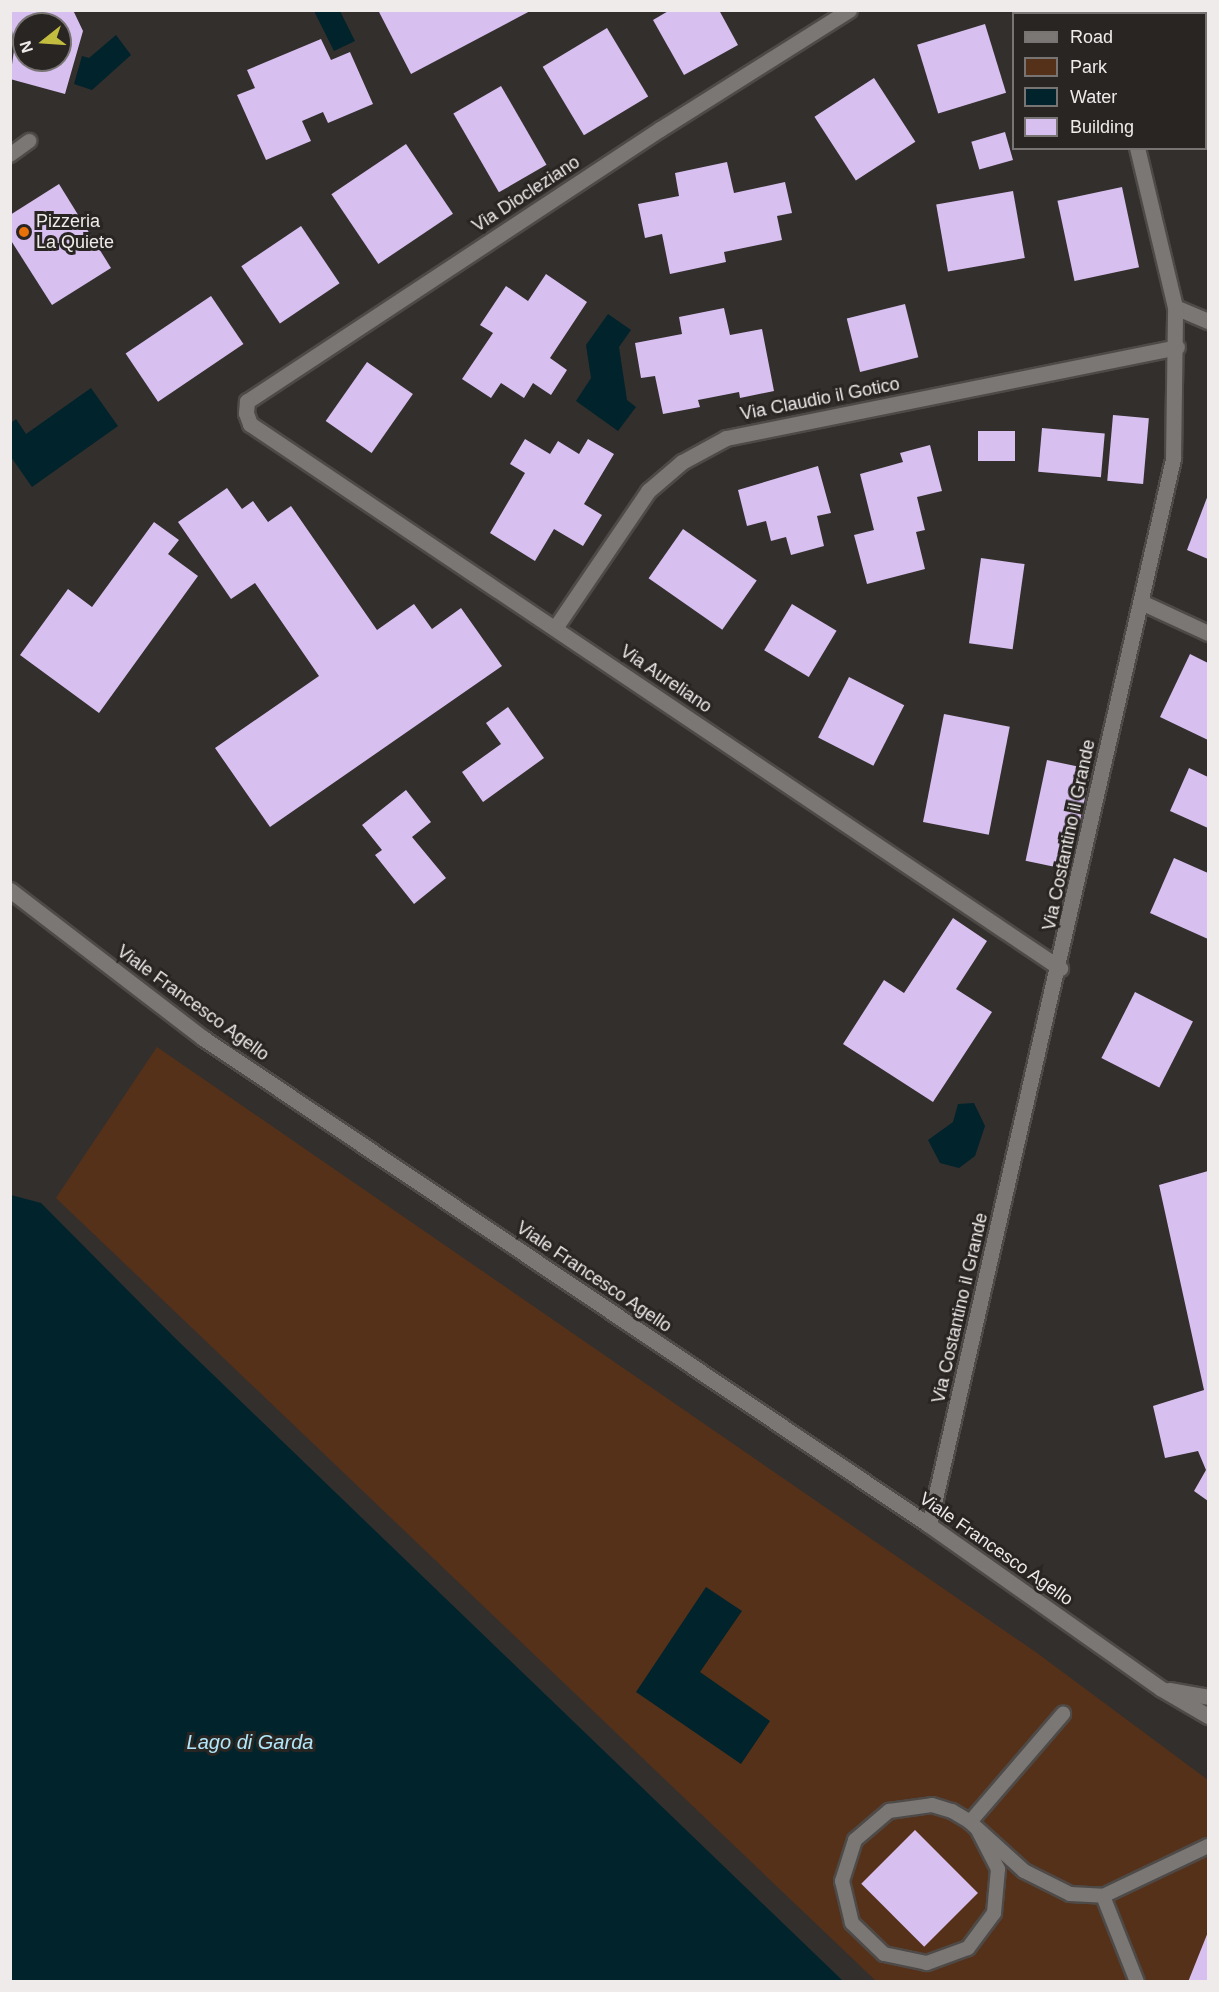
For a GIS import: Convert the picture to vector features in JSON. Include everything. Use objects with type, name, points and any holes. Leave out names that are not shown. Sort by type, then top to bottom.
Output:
[{"type":"street","name":"Via Diocleziano","points":[[250,424],[247,401],[660,129],[849,10]]},
{"type":"street","name":"Via Costantino il Grande","points":[[929,1525],[1060,968],[1173,459],[1177,347],[1175,306],[1137,150]]},
{"type":"street","points":[[1175,306],[1209,321]]},
{"type":"street","name":"Via Claudio il Gotico","points":[[555,628],[648,491],[682,462],[726,438],[1177,347]]},
{"type":"street","name":"Via Aureliano","points":[[250,424],[1060,968]]},
{"type":"street","points":[[1141,602],[1209,633]]},
{"type":"street","name":"Viale Francesco Agello","points":[[10,890],[203,1038],[929,1525],[1161,1689],[1209,1716]]},
{"type":"street","name":"Viale Francesco Agello","points":[[1161,1689],[1209,1696]]},
{"type":"lane","points":[[10,155],[29,141]]},
{"type":"lane","points":[[974,1826],[1063,1714]]},
{"type":"lane","points":[[974,1826],[998,1869],[994,1913],[968,1947],[927,1963],[884,1954],[852,1923],[842,1881],[855,1839],[889,1811],[932,1805],[974,1826],[1024,1871],[1070,1894],[1103,1896],[1209,1846]]},
{"type":"lane","points":[[1103,1896],[1134,1965],[1137,1982]]},
{"type":"green space","points":[[157,1047],[1037,1653],[1208,1780],[1208,1981],[876,1981],[56,1198]]},
{"type":"water","points":[[314,11],[340,11],[355,41],[334,51]]},
{"type":"water","points":[[116,35],[131,55],[92,90],[74,84],[82,56],[89,58]]},
{"type":"water","points":[[608,314],[631,330],[619,347],[627,400],[636,407],[618,431],[576,401],[591,378],[586,345]]},
{"type":"water","points":[[91,388],[118,426],[32,487],[11,457],[11,423],[16,419],[26,434]]},
{"type":"water","points":[[974,1103],[985,1126],[975,1156],[959,1168],[940,1163],[928,1140],[953,1122],[958,1104]]},
{"type":"water","name":"Lago di Garda","points":[[11,1195],[41,1203],[176,1339],[843,1981],[11,1981]]},
{"type":"water","points":[[706,1587],[742,1611],[700,1672],[770,1721],[741,1764],[636,1692]]},
{"type":"building","points":[[10,10],[73,10],[83,31],[72,70],[72,12],[12,12],[12,30]]},
{"type":"building","points":[[378,10],[532,10],[411,74]]},
{"type":"building","points":[[670,10],[719,10],[738,45],[684,75],[653,20]]},
{"type":"building","points":[[1171,10],[1208,10],[1208,60],[1207,12]]},
{"type":"building","points":[[985,24],[1006,93],[938,114],[917,45]]},
{"type":"building","points":[[607,28],[648,97],[584,135],[543,67]]},
{"type":"building","points":[[321,39],[331,60],[350,52],[373,104],[328,123],[323,112],[302,121],[311,141],[266,160],[237,95],[255,88],[247,70]]},
{"type":"building","points":[[12,64],[12,72],[71,72],[65,94],[10,79]]},
{"type":"building","points":[[874,78],[915,142],[856,180],[814,117]]},
{"type":"building","points":[[501,86],[546,165],[499,192],[453,114]]},
{"type":"building","points":[[1005,132],[1013,160],[979,170],[971,142]]},
{"type":"building","points":[[406,144],[453,214],[378,264],[331,194]]},
{"type":"building","points":[[727,162],[734,193],[785,182],[792,213],[777,216],[782,240],[724,252],[726,262],[670,274],[662,234],[645,238],[638,204],[679,196],[675,173]]},
{"type":"building","points":[[59,184],[111,268],[52,305],[10,239],[10,215]]},
{"type":"building","points":[[1122,187],[1139,267],[1074,281],[1057,201]]},
{"type":"building","points":[[1013,191],[1025,258],[948,272],[936,205]]},
{"type":"building","points":[[301,226],[340,283],[280,323],[241,266]]},
{"type":"building","points":[[546,274],[587,302],[550,358],[567,370],[551,395],[533,383],[524,398],[501,383],[491,398],[462,379],[493,333],[480,325],[506,286],[528,301]]},
{"type":"building","points":[[211,296],[243,344],[158,402],[126,354]]},
{"type":"building","points":[[905,304],[918,357],[860,372],[847,319]]},
{"type":"building","points":[[724,308],[730,335],[762,329],[774,391],[740,398],[739,392],[698,400],[700,407],[663,414],[655,376],[641,378],[635,343],[682,334],[679,317]]},
{"type":"building","points":[[367,362],[413,394],[372,453],[326,421]]},
{"type":"building","points":[[1113,415],[1149,418],[1143,484],[1107,481]]},
{"type":"building","points":[[1042,428],[1105,433],[1101,477],[1038,472]]},
{"type":"building","points":[[978,431],[1015,431],[1015,461],[978,461]]},
{"type":"building","points":[[525,439],[550,454],[558,441],[579,454],[588,439],[614,454],[584,504],[602,515],[583,546],[554,529],[535,561],[490,533],[525,473],[510,464]]},
{"type":"building","points":[[930,445],[942,491],[917,497],[925,530],[916,532],[925,569],[867,584],[854,535],[874,530],[860,474],[903,462],[900,453]]},
{"type":"building","points":[[818,466],[831,513],[817,516],[824,546],[791,555],[786,537],[771,541],[766,521],[747,526],[738,490]]},
{"type":"building","points":[[227,488],[242,509],[253,501],[268,522],[291,506],[377,630],[414,604],[432,629],[461,608],[502,666],[270,827],[215,748],[319,676],[255,583],[231,599],[178,522]]},
{"type":"building","points":[[1208,495],[1208,559],[1187,550]]},
{"type":"building","points":[[154,522],[179,540],[168,554],[198,576],[99,713],[20,655],[68,589],[92,607]]},
{"type":"building","points":[[683,529],[757,581],[722,630],[649,578]]},
{"type":"building","points":[[981,558],[1025,564],[1013,649],[969,643]]},
{"type":"building","points":[[792,604],[837,631],[809,677],[764,650]]},
{"type":"building","points":[[1190,654],[1208,663],[1208,740],[1160,717]]},
{"type":"building","points":[[849,677],[904,705],[873,766],[818,738]]},
{"type":"building","points":[[508,707],[544,758],[483,802],[462,772],[501,744],[486,723]]},
{"type":"building","points":[[944,714],[1010,727],[989,835],[923,822]]},
{"type":"building","points":[[1047,760],[1091,769],[1070,870],[1026,861]]},
{"type":"building","points":[[1189,768],[1208,777],[1208,828],[1170,811]]},
{"type":"building","points":[[406,790],[431,822],[412,837],[446,878],[414,904],[375,855],[382,850],[362,825]]},
{"type":"building","points":[[1174,858],[1208,873],[1208,939],[1150,913]]},
{"type":"building","points":[[953,918],[987,941],[956,989],[992,1012],[933,1102],[843,1044],[884,980],[904,993]]},
{"type":"building","points":[[1135,992],[1193,1022],[1159,1087],[1101,1058]]},
{"type":"building","points":[[1208,1171],[1208,1501],[1194,1491],[1206,1470],[1198,1451],[1165,1458],[1153,1406],[1204,1390],[1159,1185]]},
{"type":"building","points":[[915,1830],[978,1893],[924,1947],[861,1884]]},
{"type":"building","points":[[1208,1932],[1208,1982],[1188,1982]]},
{"type":"place","name":"Pizzeria La Quiete","points":[[24,232]]}]
